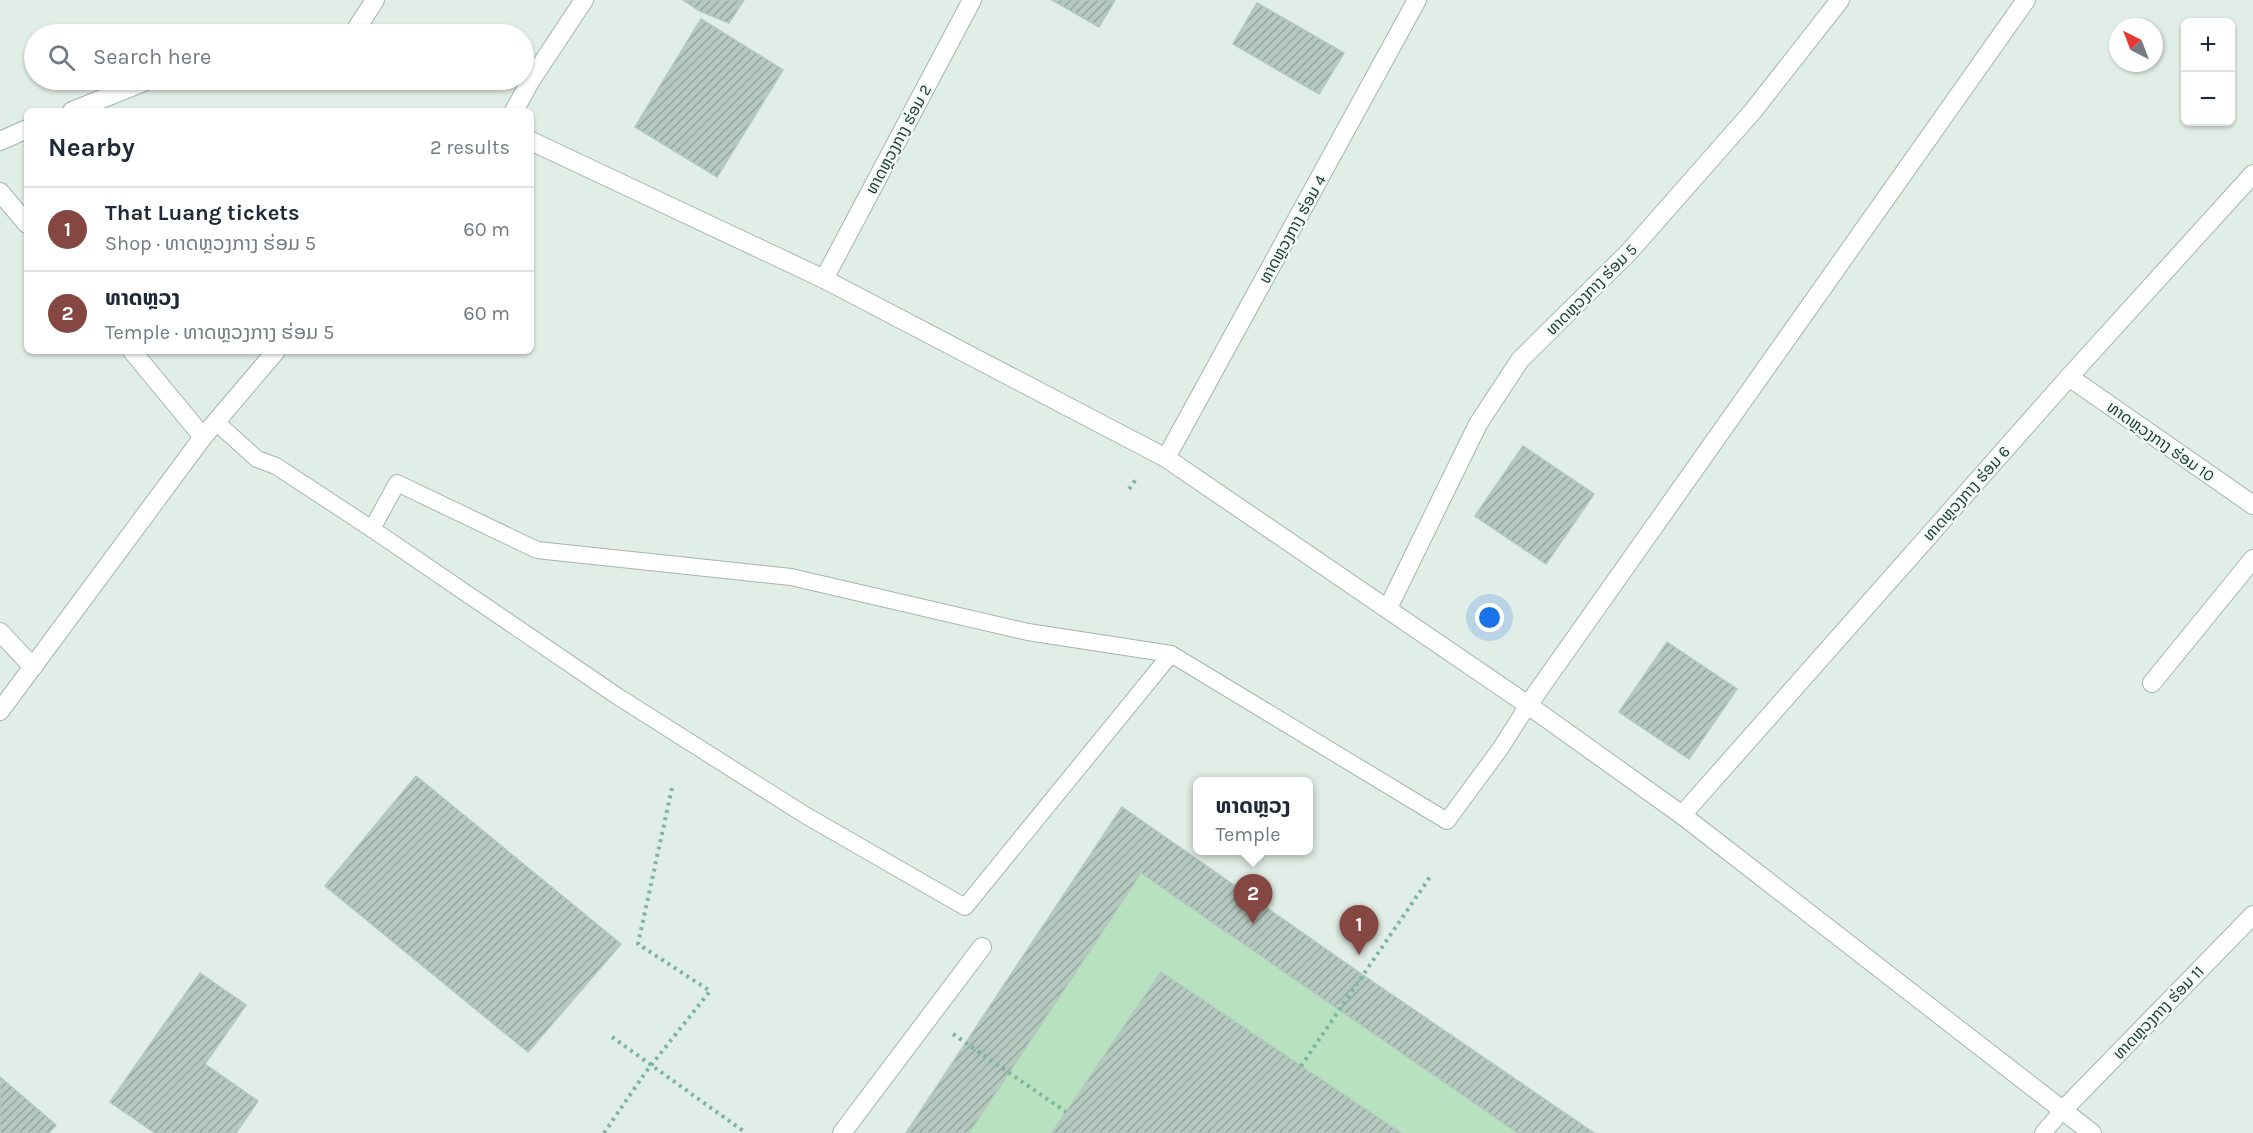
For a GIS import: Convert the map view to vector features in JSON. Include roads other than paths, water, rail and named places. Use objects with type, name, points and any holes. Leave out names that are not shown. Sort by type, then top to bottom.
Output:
[{"type":"street","points":[[359,24],[375,0]]},
{"type":"street","points":[[534,69],[584,0]]},
{"type":"street","name":"ທາດຫຼວງກາງ ຮ່ອມ 2","points":[[824,279],[972,0]]},
{"type":"street","name":"ທາດຫຼວງກາງ ຮ່ອມ 4","points":[[1166,458],[1417,0]]},
{"type":"street","name":"ທາດຫຼວງກາງ ຮ່ອມ 5","points":[[1388,608],[1478,424],[1520,360],[1629,252],[1753,111],[1840,0]]},
{"type":"street","points":[[1528,705],[2026,0]]},
{"type":"street","points":[[79,108],[124,90]]},
{"type":"street","points":[[515,108],[523,90]]},
{"type":"street","points":[[0,141],[24,130]]},
{"type":"street","points":[[534,142],[824,279],[1166,458],[1388,608],[1393,615],[1528,705],[1682,814],[2091,1133]]},
{"type":"street","name":"ທາດຫຼວງກາງ ຮ່ອມ 6","points":[[1682,814],[2069,377],[2253,174]]},
{"type":"street","points":[[0,192],[24,220]]},
{"type":"street","points":[[134,354],[203,437]]},
{"type":"street","points":[[0,711],[203,437],[273,354]]},
{"type":"street","name":"ທາດຫຼວງກາງ ຮ່ອມ 10","points":[[2069,377],[2253,505]]},
{"type":"street","points":[[2152,683],[2253,559]]},
{"type":"street","points":[[0,632],[33,667]]},
{"type":"street","name":"ທາດຫຼວງກາງ ຮ່ອມ 11","points":[[2063,1110],[2253,915]]},
{"type":"street","points":[[842,1133],[982,947]]},
{"type":"lane","points":[[216,422],[257,459],[276,466],[372,529],[617,696],[805,815],[965,907],[1171,654]]},
{"type":"lane","points":[[372,529],[397,483],[537,550],[791,577],[1028,632],[1171,654],[1447,821],[1500,749],[1528,705]]},
{"type":"lane","points":[[2043,1133],[2063,1110]]},
{"type":"place","name":"ທາດຫຼວງ","points":[[1253,924]]},
{"type":"place","name":"That Luang tickets","points":[[1359,955]]}]
